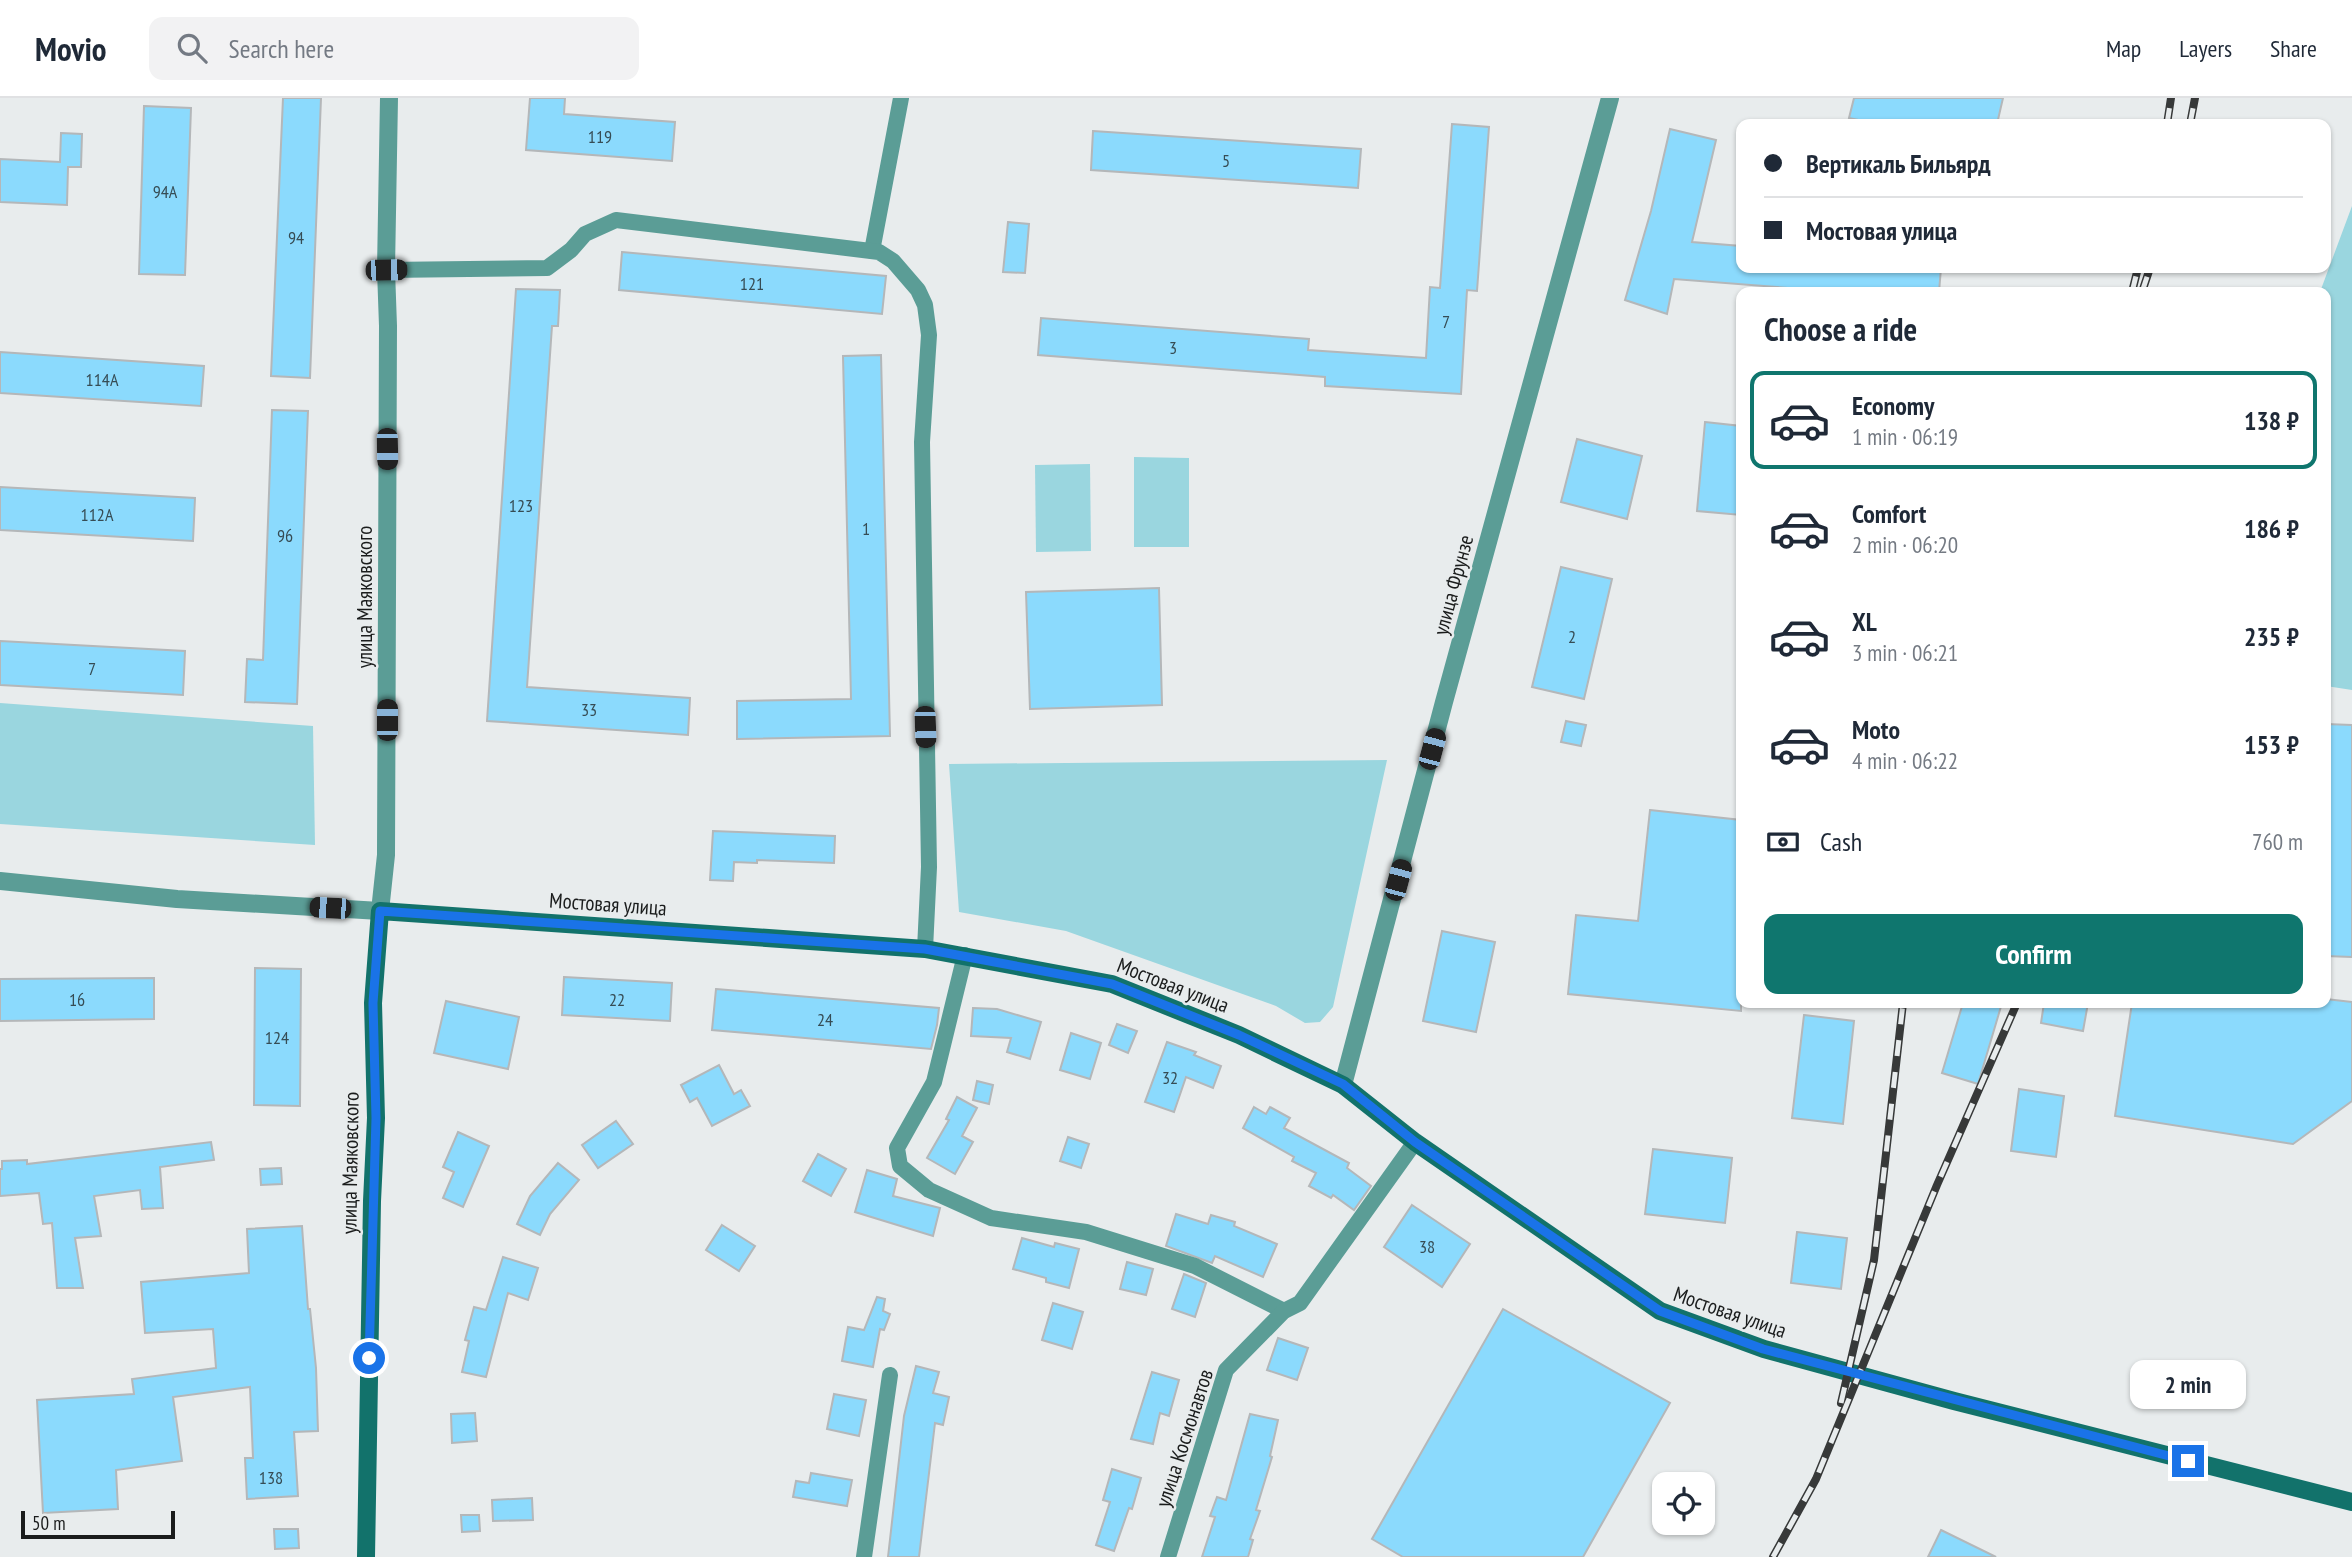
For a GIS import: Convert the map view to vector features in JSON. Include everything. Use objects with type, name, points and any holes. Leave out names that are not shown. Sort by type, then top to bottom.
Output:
[{"type":"main road","name":"Мостовая улица","points":[[380,911],[925,949],[1112,984],[1239,1035],[1343,1084],[1415,1142],[1660,1311],[1763,1349],[2352,1502]]},
{"type":"main road","name":"улица Маяковского","points":[[366,1557],[371,1240],[376,1118],[373,1003],[380,911]]},
{"type":"street","name":"улица Маяковского","points":[[380,911],[386,855],[386,270],[389,98]]},
{"type":"street","points":[[872,251],[901,98]]},
{"type":"street","name":"улица Фрунзе","points":[[1343,1084],[1444,702],[1610,98]]},
{"type":"street","points":[[386,270],[547,268],[571,250],[586,234],[616,220],[879,251],[893,261],[918,290],[925,305],[929,335],[922,442],[929,867],[925,949]]},
{"type":"street","name":"Мостовая улица","points":[[0,881],[177,899],[380,911]]},
{"type":"street","points":[[965,955],[934,1082],[897,1148],[900,1166],[929,1190],[991,1218],[1086,1232],[1183,1262],[1284,1311]]},
{"type":"street","name":"улица Космонавтов","points":[[1168,1557],[1226,1370],[1284,1311],[1300,1303],[1415,1142]]},
{"type":"street","points":[[864,1557],[890,1375]]},
{"type":"shaded area","points":[[2352,206],[2352,690],[2331,687],[2331,287],[2322,287],[2327,273],[2331,273],[2331,262]]},
{"type":"shaded area","points":[[1134,457],[1189,458],[1189,547],[1134,547]]},
{"type":"shaded area","points":[[1090,464],[1091,551],[1036,552],[1035,465]]},
{"type":"shaded area","points":[[0,703],[313,726],[315,845],[0,824]]},
{"type":"shaded area","points":[[1387,760],[1333,1007],[1320,1022],[1305,1023],[1276,1006],[1066,931],[959,912],[949,764]]},
{"type":"building","points":[[283,98],[321,98],[310,378],[271,376]]},
{"type":"building","points":[[530,98],[565,98],[564,114],[675,122],[672,161],[526,150]]},
{"type":"building","points":[[1854,98],[2003,98],[1998,119],[1849,118]]},
{"type":"building","points":[[144,106],[191,108],[185,275],[139,274]]},
{"type":"building","points":[[1452,124],[1489,127],[1477,291],[1467,290],[1461,394],[1325,386],[1325,377],[1038,355],[1041,318],[1309,339],[1308,350],[1426,358],[1430,287],[1440,288]]},
{"type":"building","points":[[1670,129],[1716,140],[1692,242],[1736,246],[1736,273],[1941,273],[1939,287],[1776,287],[1674,279],[1667,314],[1625,300],[1651,211]]},
{"type":"building","points":[[1093,131],[1361,149],[1358,188],[1091,170]]},
{"type":"building","points":[[61,133],[82,134],[81,167],[68,167],[67,205],[0,202],[0,159],[60,162]]},
{"type":"building","points":[[1008,222],[1029,224],[1025,273],[1003,272]]},
{"type":"building","points":[[622,252],[886,276],[882,314],[619,290]]},
{"type":"building","points":[[516,289],[560,290],[558,326],[552,326],[527,687],[690,698],[688,735],[487,721]]},
{"type":"building","points":[[0,352],[204,366],[201,406],[0,393]]},
{"type":"building","points":[[881,355],[890,736],[737,739],[737,701],[851,699],[843,356]]},
{"type":"building","points":[[272,410],[308,411],[297,704],[245,702],[247,659],[263,660]]},
{"type":"building","points":[[1705,422],[1736,425],[1736,515],[1697,511]]},
{"type":"building","points":[[1577,439],[1642,456],[1627,519],[1561,502]]},
{"type":"building","points":[[0,487],[195,498],[193,541],[0,530]]},
{"type":"building","points":[[1561,567],[1612,579],[1584,699],[1532,687]]},
{"type":"building","points":[[1159,588],[1162,705],[1030,709],[1026,592]]},
{"type":"building","points":[[0,641],[185,651],[183,695],[0,685]]},
{"type":"building","points":[[1566,721],[1586,725],[1581,746],[1561,742]]},
{"type":"building","points":[[2331,724],[2352,725],[2352,957],[2331,956]]},
{"type":"building","points":[[1650,810],[1736,819],[1736,1008],[1741,1008],[1741,1011],[1568,994],[1576,915],[1638,921]]},
{"type":"building","points":[[713,831],[835,836],[834,863],[757,860],[757,863],[734,862],[733,881],[710,880]]},
{"type":"building","points":[[1442,931],[1495,942],[1476,1032],[1423,1021]]},
{"type":"building","points":[[255,968],[301,969],[300,1106],[254,1105]]},
{"type":"building","points":[[564,977],[672,983],[670,1021],[562,1015]]},
{"type":"building","points":[[154,978],[154,1019],[0,1021],[0,979]]},
{"type":"building","points":[[716,989],[939,1008],[937,1025],[931,1049],[712,1030]]},
{"type":"building","points":[[2331,1000],[2352,1002],[2352,1101],[2293,1144],[2115,1116],[2131,1008],[2331,1008]]},
{"type":"building","points":[[446,1001],[519,1017],[508,1069],[434,1053]]},
{"type":"building","points":[[973,1008],[997,1009],[1041,1022],[1030,1059],[1007,1052],[1011,1038],[971,1036]]},
{"type":"building","points":[[1962,1008],[2001,1008],[1978,1084],[1942,1073]]},
{"type":"building","points":[[2043,1008],[2087,1008],[2083,1031],[2041,1023]]},
{"type":"building","points":[[1804,1015],[1854,1021],[1843,1124],[1792,1118]]},
{"type":"building","points":[[1117,1024],[1137,1031],[1128,1053],[1109,1045]]},
{"type":"building","points":[[1071,1033],[1101,1043],[1090,1079],[1060,1070]]},
{"type":"building","points":[[1167,1042],[1196,1052],[1194,1055],[1221,1066],[1213,1088],[1186,1077],[1174,1112],[1145,1102]]},
{"type":"building","points":[[719,1065],[734,1094],[741,1090],[750,1106],[712,1126],[697,1098],[690,1102],[681,1085]]},
{"type":"building","points":[[977,1081],[993,1085],[989,1104],[973,1100]]},
{"type":"building","points":[[2019,1089],[2064,1096],[2056,1157],[2011,1151]]},
{"type":"building","points":[[957,1097],[977,1108],[962,1136],[973,1142],[955,1174],[927,1158],[949,1120],[946,1119]]},
{"type":"building","points":[[1254,1107],[1266,1114],[1270,1107],[1290,1118],[1284,1128],[1349,1163],[1347,1168],[1371,1186],[1354,1210],[1333,1195],[1331,1198],[1309,1186],[1316,1173],[1292,1161],[1294,1157],[1243,1128]]},
{"type":"building","points":[[616,1121],[633,1144],[598,1168],[582,1145]]},
{"type":"building","points":[[458,1132],[489,1146],[463,1207],[443,1198],[454,1172],[443,1167]]},
{"type":"building","points":[[1068,1137],[1089,1144],[1081,1168],[1060,1161]]},
{"type":"building","points":[[211,1142],[214,1160],[160,1167],[163,1208],[142,1209],[140,1190],[94,1196],[101,1236],[75,1238],[83,1288],[57,1288],[52,1223],[43,1224],[39,1193],[0,1196],[2,1161],[27,1160],[27,1164]]},
{"type":"building","points":[[1653,1149],[1732,1158],[1725,1223],[1645,1214]]},
{"type":"building","points":[[818,1154],[846,1169],[831,1196],[803,1181]]},
{"type":"building","points":[[558,1163],[579,1180],[550,1214],[540,1235],[517,1224],[530,1196]]},
{"type":"building","points":[[281,1168],[282,1184],[261,1185],[260,1169]]},
{"type":"building","points":[[867,1170],[897,1179],[893,1196],[940,1208],[933,1236],[855,1212]]},
{"type":"building","points":[[1412,1205],[1470,1244],[1442,1287],[1384,1247]]},
{"type":"building","points":[[1176,1214],[1208,1224],[1211,1215],[1235,1222],[1234,1226],[1277,1244],[1263,1277],[1215,1256],[1212,1263],[1166,1246]]},
{"type":"building","points":[[722,1225],[755,1246],[739,1271],[706,1250]]},
{"type":"building","points":[[302,1226],[308,1309],[316,1368],[318,1431],[294,1432],[298,1496],[247,1499],[245,1458],[253,1458],[250,1387],[173,1397],[182,1461],[116,1470],[118,1509],[43,1513],[37,1400],[134,1394],[132,1379],[216,1368],[213,1329],[145,1333],[141,1282],[249,1273],[247,1229]]},
{"type":"building","points":[[1797,1232],[1847,1238],[1841,1289],[1791,1283]]},
{"type":"building","points":[[1022,1238],[1054,1247],[1055,1243],[1079,1249],[1069,1288],[1013,1269]]},
{"type":"building","points":[[503,1257],[538,1268],[528,1300],[508,1293],[486,1377],[462,1372],[469,1341],[465,1340],[474,1307],[486,1310]]},
{"type":"building","points":[[1127,1262],[1153,1269],[1146,1295],[1120,1289]]},
{"type":"building","points":[[1184,1274],[1206,1283],[1195,1317],[1172,1309]]},
{"type":"building","points":[[877,1297],[885,1299],[883,1311],[890,1314],[884,1330],[880,1329],[873,1367],[842,1361],[848,1327],[864,1330]]},
{"type":"building","points":[[1053,1303],[1083,1312],[1072,1349],[1042,1340]]},
{"type":"building","points":[[1503,1309],[1670,1403],[1583,1557],[1403,1557],[1372,1539]]},
{"type":"building","points":[[1278,1338],[1308,1348],[1297,1380],[1267,1370]]},
{"type":"building","points":[[916,1366],[939,1372],[933,1393],[949,1397],[943,1425],[935,1423],[919,1557],[888,1557],[904,1416]]},
{"type":"building","points":[[1152,1372],[1179,1380],[1169,1416],[1160,1413],[1153,1444],[1131,1439]]},
{"type":"building","points":[[834,1394],[866,1400],[859,1436],[827,1429]]},
{"type":"building","points":[[475,1413],[477,1441],[452,1443],[451,1414]]},
{"type":"building","points":[[1250,1414],[1278,1420],[1270,1456],[1272,1457],[1256,1510],[1260,1511],[1250,1539],[1253,1540],[1248,1557],[1202,1557],[1215,1517],[1210,1516],[1217,1497],[1226,1500]]},
{"type":"building","points":[[1112,1469],[1141,1478],[1132,1509],[1129,1508],[1114,1551],[1096,1545],[1110,1502],[1103,1500]]},
{"type":"building","points":[[811,1473],[852,1480],[847,1506],[793,1497],[796,1481],[809,1483]]},
{"type":"building","points":[[532,1498],[533,1520],[493,1521],[492,1500]]},
{"type":"building","points":[[461,1515],[479,1515],[480,1531],[462,1532]]},
{"type":"building","points":[[274,1529],[298,1529],[299,1548],[275,1549]]},
{"type":"building","points":[[1941,1530],[1996,1557],[1928,1557]]},
{"type":"railway","points":[[2168,119],[2171,98]]},
{"type":"railway","points":[[2191,119],[2195,98]]},
{"type":"railway","points":[[2133,287],[2137,273]]},
{"type":"railway","points":[[2144,287],[2148,273]]},
{"type":"railway","points":[[1841,1403],[1874,1260],[1902,1008]]},
{"type":"railway","points":[[1773,1557],[1816,1479],[1937,1185],[2015,1008]]},
{"type":"route","points":[[369,1358],[376,1118],[373,1003],[380,911],[925,949],[1112,984],[1239,1035],[1343,1084],[1415,1142],[1660,1311],[1763,1349],[2188,1461]]}]
